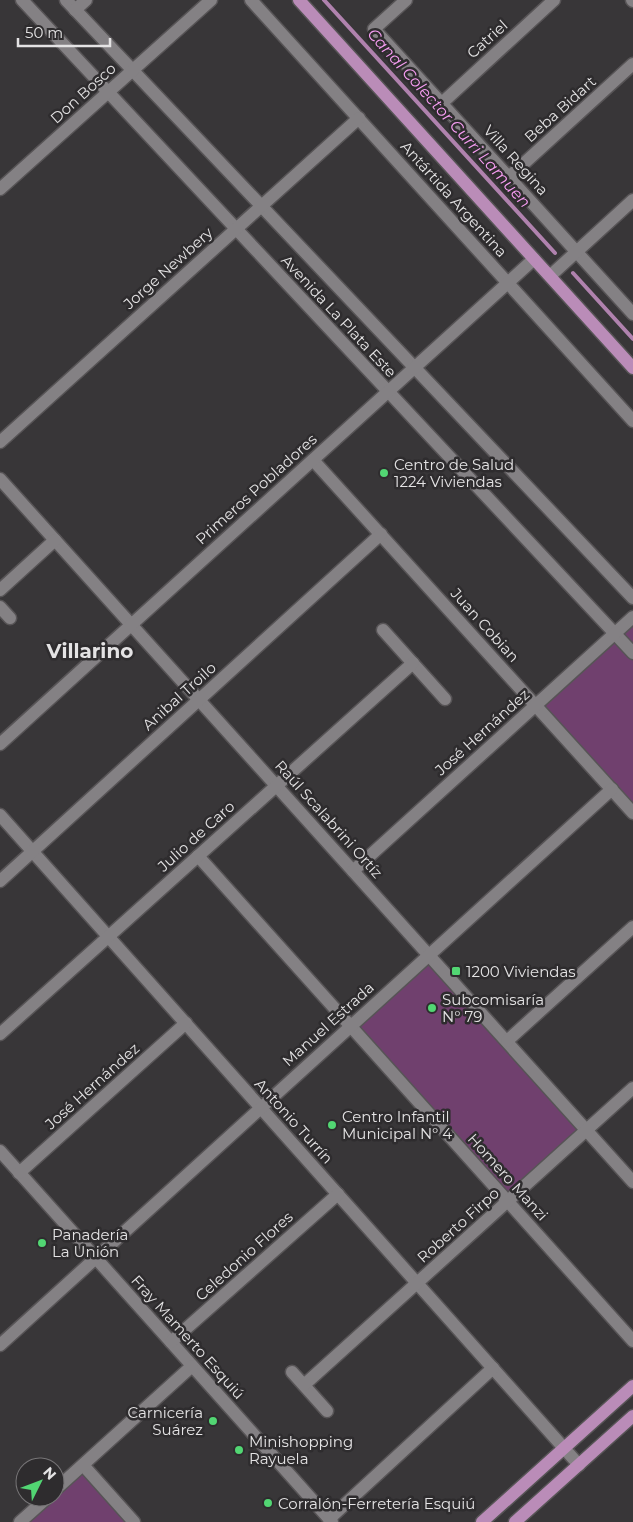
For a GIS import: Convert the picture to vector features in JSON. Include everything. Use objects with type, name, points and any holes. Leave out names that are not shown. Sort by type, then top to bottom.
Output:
[{"type":"main road","points":[[298,0],[633,368]]},
{"type":"main road","points":[[482,1522],[633,1386]]},
{"type":"main road","points":[[516,1522],[633,1416]]},
{"type":"street","name":"Avenida La Plata Este","points":[[22,0],[633,654]]},
{"type":"street","name":"Avenida La Plata Este","points":[[66,0],[633,598]]},
{"type":"street","points":[[76,10],[86,0]]},
{"type":"street","name":"Don Bosco","points":[[0,189],[211,0]]},
{"type":"street","name":"Antártida Argentina","points":[[251,0],[633,421]]},
{"type":"street","name":"Villa Regina","points":[[406,0],[374,29],[633,314]]},
{"type":"street","name":"Catriel","points":[[442,103],[554,0]]},
{"type":"street","name":"Beba Bidart","points":[[509,177],[633,64]]},
{"type":"street","name":"Jorge Newbery","points":[[0,442],[359,118]]},
{"type":"street","points":[[550,276],[633,200]]},
{"type":"street","name":"Primeros Pobladores","points":[[0,744],[534,259]]},
{"type":"street","name":"Juan Cobian","points":[[313,460],[633,813]]},
{"type":"street","name":"Raúl Scalabrini Ortíz","points":[[0,479],[633,1182]]},
{"type":"street","name":"Anibal Troilo","points":[[0,882],[381,534]]},
{"type":"street","points":[[0,590],[55,540]]},
{"type":"street","points":[[0,607],[10,618]]},
{"type":"street","name":"José Hernández","points":[[353,871],[633,617]]},
{"type":"street","points":[[383,630],[445,698]]},
{"type":"street","name":"Julio de Caro","points":[[0,1034],[413,664]]},
{"type":"street","name":"Manuel Estrada","points":[[0,1345],[612,789]]},
{"type":"street","name":"Antonio Turrín","points":[[0,815],[579,1465]]},
{"type":"street","name":"Homero Manzi","points":[[198,856],[633,1341]]},
{"type":"street","points":[[506,1041],[633,927]]},
{"type":"street","name":"José Hernández","points":[[20,1173],[186,1023]]},
{"type":"street","name":"Roberto Firpo","points":[[304,1385],[633,1088]]},
{"type":"street","name":"Fray Mamerto Esquiú","points":[[1,1153],[330,1521]]},
{"type":"street","name":"Celedonio Flores","points":[[171,1342],[338,1194]]},
{"type":"street","points":[[65,1481],[192,1366]]},
{"type":"street","points":[[330,1521],[493,1368]]},
{"type":"street","points":[[292,1372],[327,1411]]},
{"type":"street","points":[[83,1465],[134,1522]]},
{"type":"street","points":[[20,1522],[37,1507]]},
{"type":"shaded area","points":[[633,624],[633,804],[543,705]]},
{"type":"shaded area","points":[[428,955],[587,1130],[508,1202],[350,1026]]},
{"type":"shaded area","points":[[83,1473],[127,1522],[29,1522],[46,1507],[65,1507],[65,1489]]},
{"type":"waterway","name":"Canal Colector Curri Lamuen","points":[[324,0],[555,253]]},
{"type":"waterway","name":"Canal Colector Curri Lamuen","points":[[573,273],[633,339]]},
{"type":"place","name":"Centro de Salud 1224 Viviendas","points":[[384,473]]},
{"type":"place","name":"1200 Viviendas","points":[[456,971]]},
{"type":"place","name":"Subcomisaría N° 79","points":[[432,1008]]},
{"type":"place","name":"Centro Infantil Municipal N° 4","points":[[332,1125]]},
{"type":"place","name":"Panadería La Unión","points":[[42,1243]]},
{"type":"place","name":"Carnicería Suárez","points":[[213,1421]]},
{"type":"place","name":"Minishopping Rayuela","points":[[239,1450]]},
{"type":"place","name":"Corralón-Ferretería Esquiú","points":[[268,1503]]},
{"type":"district","name":"Villarino","points":[[90,651]]}]
